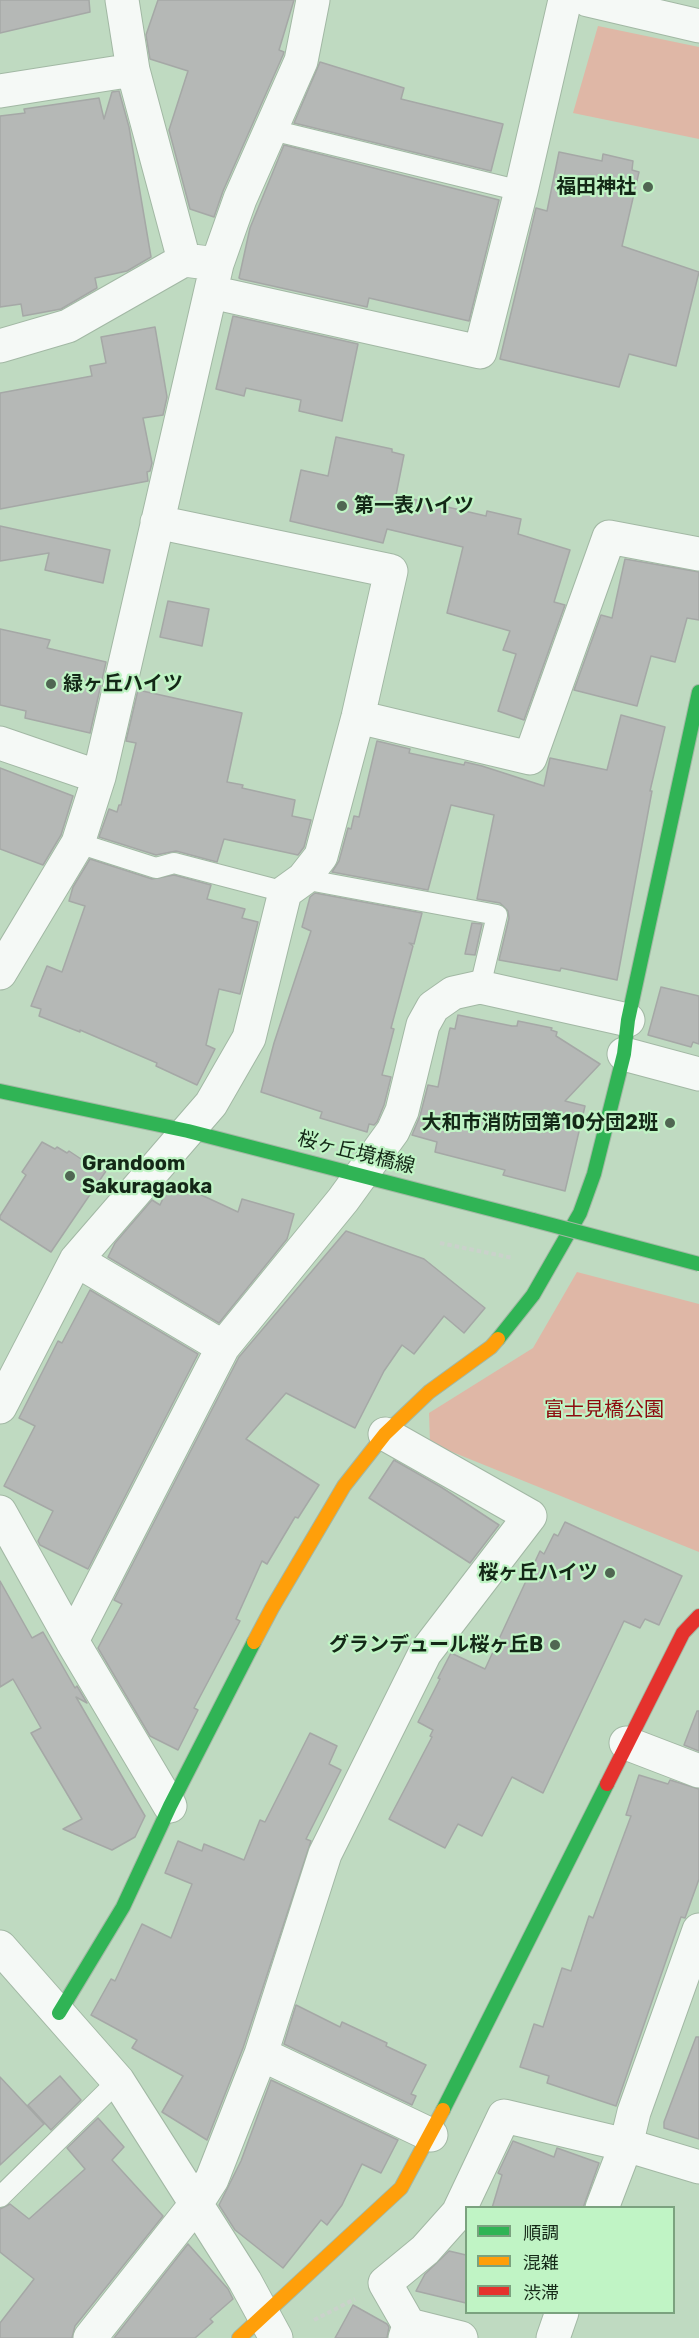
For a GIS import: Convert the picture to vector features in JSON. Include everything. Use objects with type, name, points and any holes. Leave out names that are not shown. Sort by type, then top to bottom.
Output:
[{"type":"street","points":[[122,0],[133,70],[184,260],[214,278],[480,352],[521,191],[565,0]]},
{"type":"street","points":[[0,973],[78,843],[99,777],[214,278],[240,199],[301,61],[313,0]]},
{"type":"street","points":[[588,0],[699,26]]},
{"type":"street","points":[[0,91],[133,70]]},
{"type":"street","points":[[0,346],[68,326],[184,260]]},
{"type":"street","points":[[0,1407],[76,1260],[220,1091],[249,1038],[294,885],[321,856],[358,717],[391,571],[157,522]]},
{"type":"street","points":[[358,717],[530,758],[609,537],[699,554]]},
{"type":"street","points":[[59,2013],[123,1906],[170,1806],[272,1608],[344,1486],[385,1434],[429,1392],[491,1347],[533,1295],[580,1214],[594,1174],[624,1053],[628,1020],[699,692]]},
{"type":"street","points":[[0,743],[99,777]]},
{"type":"street","points":[[72,1641],[224,1347],[362,1175],[393,1131],[402,1111],[423,1026],[433,1007],[453,993],[480,987],[628,1020]]},
{"type":"street","points":[[624,1053],[699,1074]]},
{"type":"street","name":"桜ヶ丘境橋線","points":[[0,1091],[188,1131],[699,1264]]},
{"type":"street","points":[[76,1260],[224,1347]]},
{"type":"street","points":[[90,2338],[196,2204],[212,2179],[261,2054],[325,1854],[425,1653],[530,1516],[385,1434]]},
{"type":"street","points":[[0,1512],[72,1641],[170,1806]]},
{"type":"street","points":[[239,2338],[270,2327],[401,2188],[430,2135],[683,1633],[699,1616]]},
{"type":"street","points":[[626,1743],[699,1772]]},
{"type":"street","points":[[603,2206],[626,2145],[634,2112],[699,1930]]},
{"type":"street","points":[[0,1947],[118,2082],[196,2204],[270,2327]]},
{"type":"street","points":[[261,2054],[430,2135]]},
{"type":"street","points":[[461,2338],[407,2332],[385,2283],[425,2250],[458,2213],[504,2116],[626,2145],[699,2167]]},
{"type":"street","points":[[553,2338],[562,2314]]},
{"type":"lane","points":[[272,130],[521,191]]},
{"type":"lane","points":[[78,843],[156,868],[174,862],[294,885],[497,915],[480,987]]},
{"type":"lane","points":[[0,2197],[118,2082]]},
{"type":"path","points":[[440,1243],[550,1265]]},
{"type":"path","points":[[314,2320],[385,2283]]},
{"type":"green space","points":[[598,26],[699,47],[699,139],[573,113]]},
{"type":"green space","name":"富士見橋公園","points":[[577,1272],[699,1304],[699,1552],[430,1443],[429,1413],[533,1348]]},
{"type":"building","points":[[0,0],[89,0],[90,12],[0,33]]},
{"type":"building","points":[[158,0],[294,0],[279,50],[284,52],[283,55],[223,191],[214,217],[190,209],[169,130],[188,71],[150,59],[146,35]]},
{"type":"building","points":[[320,62],[404,88],[401,99],[503,124],[491,171],[294,123]]},
{"type":"building","points":[[119,91],[129,127],[151,257],[127,271],[95,278],[97,288],[61,309],[23,316],[21,304],[0,307],[0,116],[25,113],[24,109],[99,98],[104,119],[112,92]]},
{"type":"building","points":[[284,145],[499,200],[469,321],[369,298],[367,307],[239,278],[250,228]]},
{"type":"building","points":[[559,152],[602,161],[603,154],[633,161],[632,170],[639,172],[622,246],[699,272],[676,366],[629,354],[619,387],[500,359],[536,208],[547,211]]},
{"type":"building","points":[[233,316],[358,344],[342,421],[299,411],[301,400],[246,388],[244,396],[216,389]]},
{"type":"building","points":[[155,327],[167,397],[163,415],[143,418],[152,463],[150,471],[147,472],[148,481],[0,509],[0,393],[92,376],[90,366],[106,363],[101,337]]},
{"type":"building","points":[[336,437],[392,449],[392,452],[404,455],[396,495],[486,516],[487,511],[521,519],[518,534],[570,550],[554,602],[565,605],[524,720],[498,711],[516,654],[503,650],[510,631],[447,613],[463,547],[387,529],[383,543],[290,521],[301,470],[328,476]]},
{"type":"building","points":[[0,526],[110,550],[103,583],[45,570],[49,553],[0,561]]},
{"type":"building","points":[[625,559],[699,572],[699,620],[687,618],[675,662],[651,656],[637,706],[574,690],[601,615],[612,618]]},
{"type":"building","points":[[168,601],[209,609],[202,646],[160,637]]},
{"type":"building","name":"緑ヶ丘ハイツ","points":[[0,629],[50,640],[47,648],[106,662],[90,733],[25,718],[26,711],[0,705]]},
{"type":"building","points":[[138,690],[242,713],[227,782],[243,785],[242,788],[295,800],[292,816],[311,820],[304,847],[298,855],[224,839],[217,862],[176,851],[156,855],[99,837],[109,809],[117,812],[121,805],[136,743],[126,741]]},
{"type":"building","points":[[621,715],[665,727],[650,791],[652,791],[617,980],[561,968],[560,971],[499,960],[509,918],[508,911],[500,903],[477,899],[494,815],[451,805],[428,890],[332,872],[339,861],[348,828],[351,829],[354,816],[359,817],[377,741],[410,749],[409,753],[464,765],[465,762],[482,766],[544,786],[550,758],[607,770]]},
{"type":"building","points":[[0,768],[73,796],[61,835],[43,865],[0,849]]},
{"type":"building","points":[[90,859],[152,879],[174,875],[211,885],[207,899],[245,909],[242,918],[258,922],[240,994],[219,989],[206,1045],[215,1049],[197,1085],[156,1066],[157,1063],[80,1030],[80,1032],[39,1016],[41,1009],[31,1006],[47,966],[62,972],[85,906],[69,901],[73,887]]},
{"type":"building","points":[[315,893],[422,913],[414,944],[409,943],[413,946],[391,1028],[394,1029],[382,1075],[391,1077],[384,1105],[377,1122],[374,1125],[369,1124],[367,1132],[320,1118],[322,1112],[261,1092],[274,1043],[311,931],[302,927],[310,897]]},
{"type":"building","points":[[472,923],[482,924],[475,955],[465,954]]},
{"type":"building","points":[[661,987],[699,996],[699,1044],[693,1042],[691,1047],[648,1035]]},
{"type":"building","points":[[458,1015],[512,1026],[517,1026],[518,1021],[552,1028],[551,1030],[557,1032],[556,1036],[600,1064],[565,1101],[585,1106],[565,1191],[503,1175],[505,1170],[435,1152],[437,1142],[412,1135],[420,1116],[428,1085],[438,1087],[450,1028],[455,1029]]},
{"type":"building","points":[[42,1142],[67,1153],[69,1151],[81,1159],[83,1156],[106,1171],[51,1252],[0,1219],[26,1175],[22,1172]]},
{"type":"building","points":[[171,1181],[238,1212],[242,1199],[294,1214],[287,1239],[219,1323],[108,1257],[115,1243],[152,1200],[160,1205]]},
{"type":"building","points":[[346,1231],[424,1259],[485,1308],[464,1333],[444,1316],[414,1354],[402,1345],[384,1371],[355,1428],[286,1393],[246,1439],[319,1485],[298,1518],[295,1517],[267,1564],[262,1561],[236,1619],[240,1621],[194,1708],[198,1710],[178,1750],[150,1736],[98,1648],[122,1604],[114,1600],[239,1357]]},
{"type":"building","points":[[90,1290],[198,1354],[88,1569],[40,1545],[38,1541],[53,1511],[4,1486],[35,1426],[19,1418],[58,1341],[62,1343]]},
{"type":"building","points":[[394,1460],[499,1525],[470,1563],[369,1498]]},
{"type":"building","points":[[565,1522],[682,1576],[659,1625],[645,1619],[640,1628],[624,1621],[543,1793],[512,1777],[482,1836],[458,1824],[445,1848],[389,1819],[432,1737],[430,1736],[433,1730],[418,1722],[451,1653],[485,1669],[540,1551],[544,1554],[554,1534],[558,1536]]},
{"type":"building","points":[[0,1581],[32,1638],[43,1632],[75,1688],[77,1686],[87,1703],[76,1697],[145,1816],[135,1837],[112,1850],[63,1829],[82,1819],[31,1733],[41,1728],[13,1679],[0,1687]]},
{"type":"building","points":[[697,1711],[699,1711],[699,1751],[684,1745]]},
{"type":"building","points":[[310,1733],[337,1746],[329,1764],[341,1770],[306,1839],[311,1841],[243,2048],[207,2140],[162,2112],[183,2076],[132,2048],[137,2040],[91,2015],[111,1979],[115,1981],[142,1924],[171,1938],[192,1884],[165,1873],[178,1841],[202,1851],[204,1844],[244,1860],[260,1820],[265,1822]]},
{"type":"building","points":[[639,1775],[668,1784],[670,1780],[699,1789],[699,1879],[685,1918],[681,1917],[616,2106],[547,2083],[549,2076],[520,2067],[534,2024],[543,2027],[562,1968],[571,1971],[589,1916],[593,1918],[631,1816],[626,1815]]},
{"type":"building","points":[[296,2005],[340,2027],[342,2022],[387,2043],[386,2046],[426,2065],[411,2094],[416,2096],[412,2105],[284,2044]]},
{"type":"building","points":[[696,2037],[699,2037],[699,2139],[664,2128],[664,2122]]},
{"type":"building","points":[[60,2076],[81,2100],[51,2130],[28,2105]]},
{"type":"building","points":[[0,2077],[44,2124],[0,2165]]},
{"type":"building","points":[[271,2080],[398,2140],[381,2173],[362,2164],[342,2205],[327,2225],[321,2220],[283,2268],[235,2230],[219,2205],[241,2161]]},
{"type":"building","points":[[98,2118],[124,2147],[112,2160],[163,2216],[75,2326],[72,2338],[0,2338],[0,2323],[34,2279],[0,2252],[0,2209],[10,2204],[29,2219],[85,2169],[67,2148]]},
{"type":"building","points":[[513,2141],[554,2157],[557,2148],[599,2163],[584,2206],[493,2206],[502,2175],[498,2173]]},
{"type":"building","points":[[188,2244],[228,2289],[233,2299],[210,2319],[213,2322],[195,2338],[114,2338]]},
{"type":"building","points":[[449,2251],[465,2255],[465,2303],[416,2291],[425,2274]]},
{"type":"building","points":[[353,2305],[387,2324],[389,2327],[387,2338],[335,2338]]},
{"type":"traffic: fast","points":[[498,1339],[533,1295],[580,1213],[594,1174],[624,1054],[628,1020],[699,692]]},
{"type":"traffic: fast","points":[[0,1091],[188,1131],[533,1220]]},
{"type":"traffic: fast","points":[[533,1220],[699,1264]]},
{"type":"traffic: fast","points":[[59,2013],[123,1907],[170,1806],[254,1642]]},
{"type":"traffic: fast","points":[[443,2110],[607,1784]]},
{"type":"traffic: slow","points":[[254,1642],[344,1486],[385,1434],[429,1392],[491,1347],[498,1339]]},
{"type":"traffic: slow","points":[[239,2338],[401,2188],[443,2110]]},
{"type":"traffic: jam","points":[[607,1784],[683,1633],[699,1616]]},
{"type":"place","name":"福田神社","points":[[648,187]]},
{"type":"place","name":"第一表ハイツ","points":[[342,506]]},
{"type":"place","name":"緑ヶ丘ハイツ","points":[[51,684]]},
{"type":"place","name":"大和市消防団第10分団2班","points":[[670,1123]]},
{"type":"place","name":"Grandoom Sakuragaoka","points":[[70,1176]]},
{"type":"place","name":"桜ヶ丘ハイツ","points":[[610,1573]]},
{"type":"place","name":"グランデュール桜ヶ丘B","points":[[555,1645]]}]
